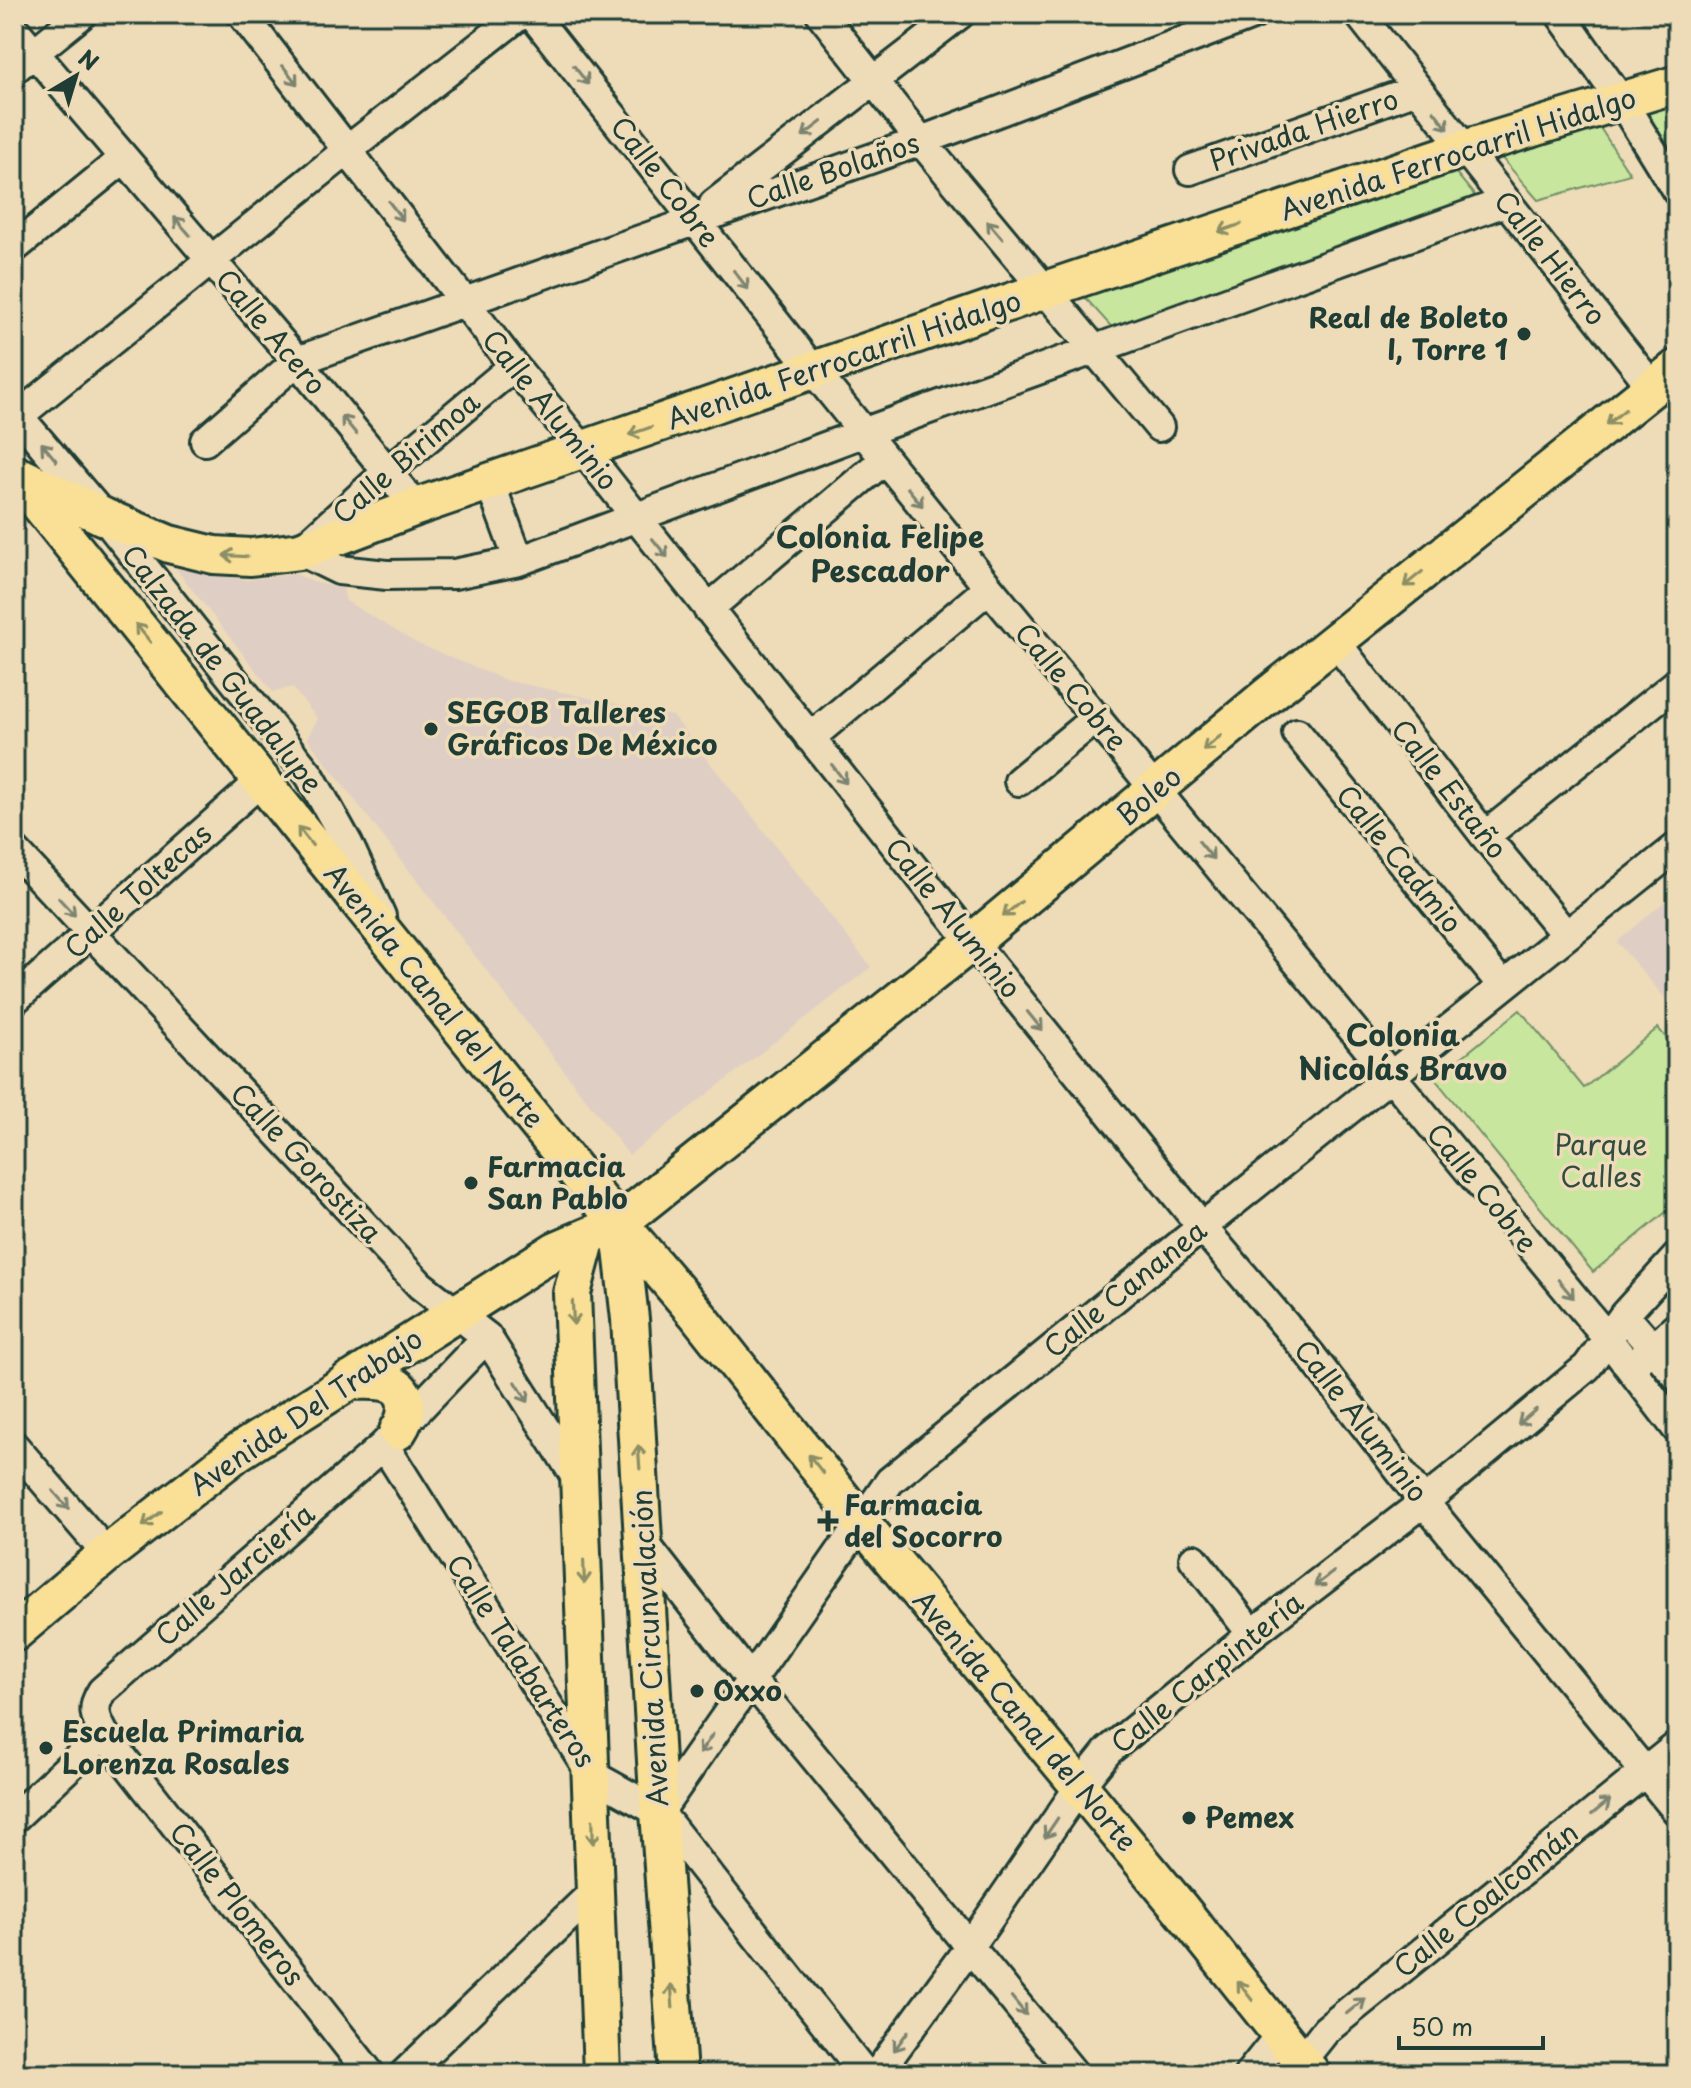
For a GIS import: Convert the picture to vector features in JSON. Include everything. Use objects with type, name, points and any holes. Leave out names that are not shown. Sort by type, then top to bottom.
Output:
[{"type":"main road","name":"Avenida Ferrocarril Hidalgo","points":[[15,473],[104,517],[169,544],[214,555],[251,557],[300,551],[416,507],[1045,290],[1464,149],[1677,84]]},
{"type":"main road","name":"Boleo","points":[[603,1230],[972,942],[1335,641],[1665,378]]},
{"type":"main road","name":"Avenida Canal del Norte","points":[[15,473],[397,950],[603,1230],[696,1313],[861,1522],[1080,1786],[1296,2061]]},
{"type":"main road","name":"Avenida Del Trabajo","points":[[14,1633],[107,1554],[238,1452],[556,1250],[603,1230]]},
{"type":"main road","points":[[602,2074],[572,1293],[603,1230]]},
{"type":"main road","name":"Avenida Circunvalación","points":[[603,1230],[630,1319],[678,2074]]},
{"type":"main road","points":[[348,1381],[379,1381],[398,1388],[404,1396],[406,1408],[404,1420],[391,1438]]},
{"type":"street","points":[[24,61],[82,14]]},
{"type":"street","name":"Calle Aluminio","points":[[242,14],[514,366],[972,942],[1202,1227],[1309,1353],[1424,1502],[1677,1811]]},
{"type":"street","points":[[16,414],[521,14]]},
{"type":"street","name":"Calle Cobre","points":[[532,14],[989,588],[1607,1338],[1677,1429]]},
{"type":"street","points":[[821,14],[921,141],[1159,427]]},
{"type":"street","points":[[694,219],[960,14]]},
{"type":"street","name":"Calle Bolaños","points":[[205,441],[297,361],[921,141],[1255,14]]},
{"type":"street","name":"Calle Hierro","points":[[1359,14],[1505,202],[1665,378]]},
{"type":"street","points":[[1560,14],[1622,102],[1677,191]]},
{"type":"street","name":"Calle Acero","points":[[14,29],[24,61],[123,159],[297,361],[416,507]]},
{"type":"street","name":"Privada Hierro","points":[[1190,170],[1417,89]]},
{"type":"street","points":[[14,248],[123,159]]},
{"type":"street","points":[[300,551],[339,570],[387,575],[454,574],[519,561],[865,432],[1505,202]]},
{"type":"street","name":"Calle Birimoa","points":[[300,551],[387,472],[514,366]]},
{"type":"street","name":"Calzada de Guadalupe","points":[[16,414],[104,517],[310,776],[348,844],[397,950]]},
{"type":"street","points":[[708,609],[885,459]]},
{"type":"street","points":[[490,483],[519,561]]},
{"type":"street","points":[[810,738],[989,588]]},
{"type":"street","name":"Calle Estaño","points":[[1335,641],[1485,836],[1566,935]]},
{"type":"street","points":[[1485,836],[1677,683]]},
{"type":"street","points":[[1019,781],[1097,717]]},
{"type":"street","name":"Calle Cadmio","points":[[1297,733],[1502,985]]},
{"type":"street","name":"Calle Toltecas","points":[[14,1000],[261,781]]},
{"type":"street","name":"Calle Cananea","points":[[659,1812],[890,1481],[1677,847]]},
{"type":"street","name":"Calle Gorostiza","points":[[14,850],[420,1285],[487,1337],[581,1486]]},
{"type":"street","name":"Calle Carpintería","points":[[877,2074],[971,1945],[1080,1786],[1108,1751],[1252,1634],[1424,1502],[1587,1367],[1624,1315],[1677,1257]]},
{"type":"street","points":[[1624,1315],[1677,1376]]},
{"type":"street","points":[[1629,1368],[1677,1327]]},
{"type":"street","name":"Calle Jarciería","points":[[104,1734],[94,1708],[102,1691],[391,1438],[487,1337]]},
{"type":"street","name":"Calle Talabarteros","points":[[391,1438],[592,1775],[659,1812],[865,2074]]},
{"type":"street","points":[[14,1446],[107,1554]]},
{"type":"street","points":[[645,1544],[751,1680],[1074,2074]]},
{"type":"street","points":[[1194,1559],[1252,1634]]},
{"type":"street","points":[[14,1818],[104,1734]]},
{"type":"street","name":"Calle Plomeros","points":[[104,1734],[370,2074]]},
{"type":"street","name":"Calle Coalcomán","points":[[1249,2074],[1296,2061],[1326,2030],[1677,1746]]},
{"type":"street","points":[[404,2074],[595,1891]]},
{"type":"shaded area","points":[[176,569],[248,580],[296,574],[313,582],[343,589],[346,601],[416,643],[505,680],[673,716],[871,967],[629,1155],[307,738],[318,719],[292,687],[273,692]]},
{"type":"shaded area","points":[[1677,891],[1677,1012],[1617,942]]},
{"type":"green space","points":[[1677,98],[1677,162],[1644,113]]},
{"type":"green space","points":[[1595,120],[1630,174],[1538,200],[1500,156]]},
{"type":"green space","points":[[1452,168],[1475,196],[1117,333],[1080,292]]},
{"type":"green space","name":"Parque Calles","points":[[1520,1010],[1584,1088],[1658,1028],[1677,1051],[1677,1203],[1593,1272],[1435,1079]]},
{"type":"place","name":"Real de Boleto I, Torre 1","points":[[1524,334]]},
{"type":"place","name":"SEGOB Talleres Gráficos De México","points":[[431,729]]},
{"type":"place","name":"Farmacia San Pablo","points":[[471,1183]]},
{"type":"place","name":"Farmacia del Socorro","points":[[828,1521]]},
{"type":"place","name":"Oxxo","points":[[697,1691]]},
{"type":"place","name":"Escuela Primaria Lorenza Rosales","points":[[46,1748]]},
{"type":"place","name":"Pemex","points":[[1189,1818]]},
{"type":"district","name":"Colonia Felipe Pescador","points":[[880,555]]},
{"type":"district","name":"Colonia Nicolás Bravo","points":[[1403,1053]]}]
